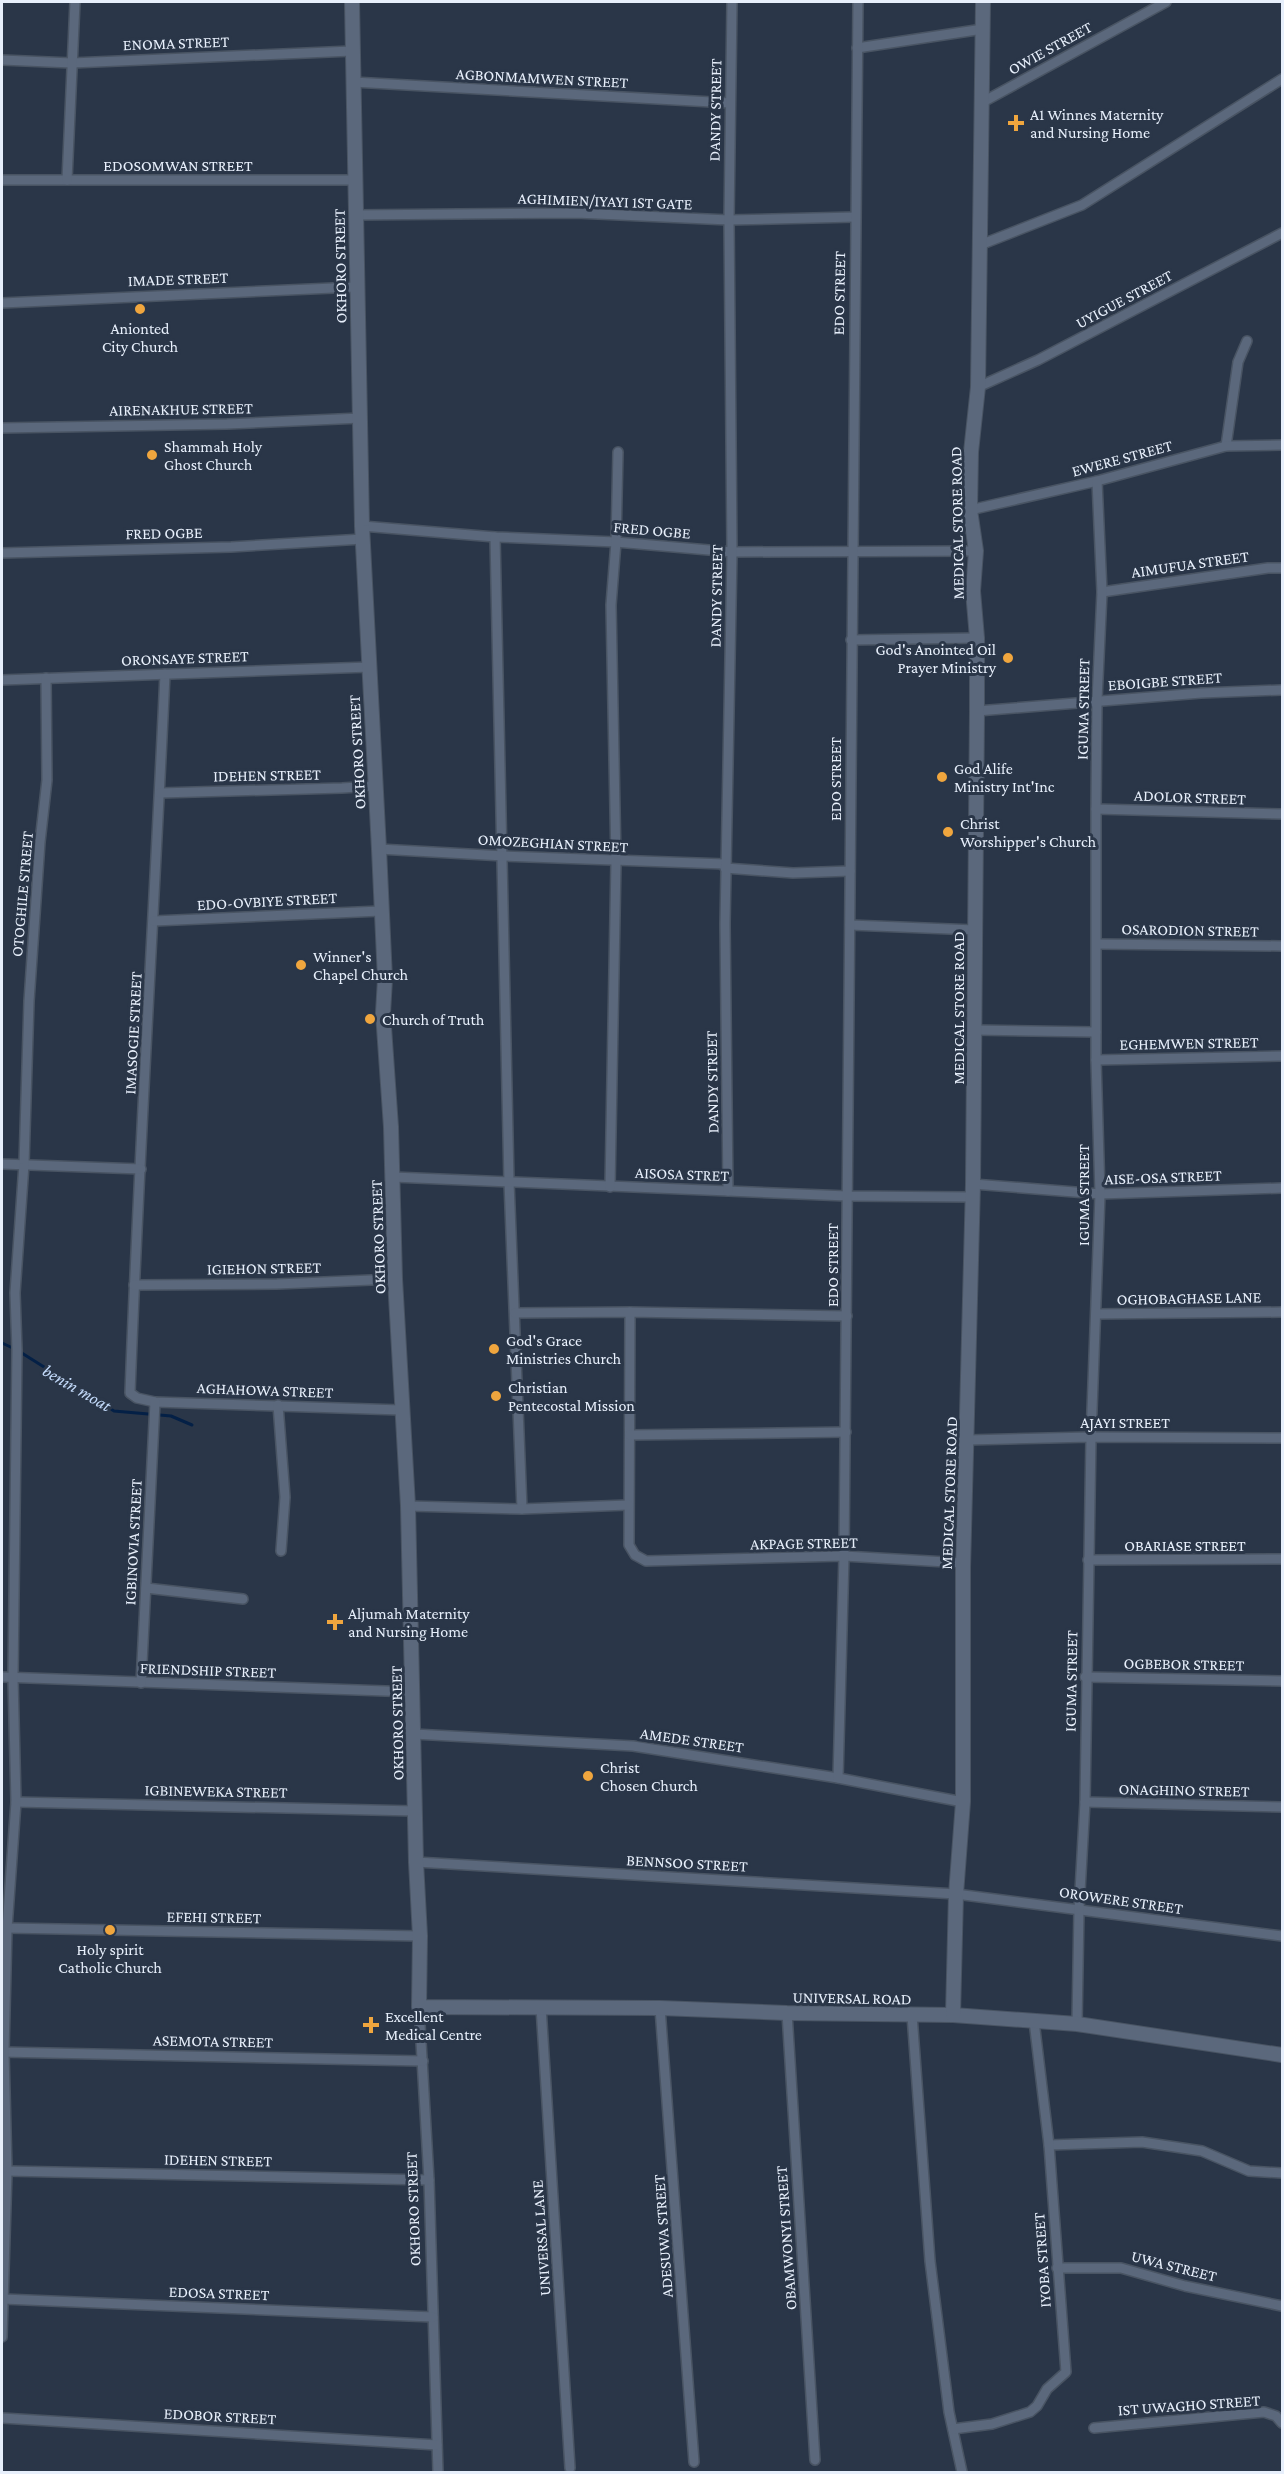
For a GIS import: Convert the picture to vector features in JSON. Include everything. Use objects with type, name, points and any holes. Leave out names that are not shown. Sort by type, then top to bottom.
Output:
[{"type":"street","points":[[67,180],[75,2]]},
{"type":"street","name":"OKHORO STREET","points":[[352,2],[356,287],[363,532],[379,849],[384,979],[383,1013],[393,1177],[401,1410],[408,1506],[416,1862],[420,1936],[419,2007],[429,2180],[438,2472]]},
{"type":"street","name":"DANDY STREET","points":[[729,1191],[725,866],[732,552],[729,220],[732,2]]},
{"type":"street","name":"EDO STREET","points":[[838,1778],[846,1431],[858,2]]},
{"type":"street","name":"MEDICAL STORE ROAD","points":[[953,2015],[956,1894],[963,1802],[963,1563],[968,1440],[975,1030],[977,638],[973,591],[976,551],[970,510],[971,452],[978,387],[983,2]]},
{"type":"street","name":"OWIE STREET","points":[[981,104],[1166,2]]},
{"type":"street","points":[[857,48],[983,29]]},
{"type":"street","name":"ENOMA STREET","points":[[2,60],[72,63],[352,51]]},
{"type":"street","points":[[980,245],[1082,205],[1282,79]]},
{"type":"street","name":"AGBONMAMWEN STREET","points":[[353,82],[730,103]]},
{"type":"street","name":"EDOSOMWAN STREET","points":[[2,180],[354,180]]},
{"type":"street","name":"AGHIMIEN/IYAYI 1ST GATE","points":[[355,215],[576,213],[729,220],[855,217]]},
{"type":"street","name":"UYIGUE STREET","points":[[978,387],[1038,360],[1282,233]]},
{"type":"street","name":"IMADE STREET","points":[[2,303],[356,287]]},
{"type":"street","points":[[1226,446],[1238,362],[1247,341]]},
{"type":"street","name":"AIRENAKHUE STREET","points":[[2,428],[227,424],[361,418]]},
{"type":"street","name":"EWERE STREET","points":[[970,510],[1097,481],[1226,446],[1282,446]]},
{"type":"street","points":[[610,1186],[616,861],[611,605],[616,542],[618,452]]},
{"type":"street","name":"IGUMA STREET","points":[[1077,2024],[1079,1909],[1085,1802],[1085,1677],[1091,1437],[1100,1194],[1096,1060],[1096,809],[1097,700],[1102,592],[1097,481]]},
{"type":"street","name":"FRED OGBE","points":[[2,553],[231,547],[363,532],[616,542],[732,552],[976,551]]},
{"type":"street","points":[[495,537],[504,856],[509,1182],[522,1509]]},
{"type":"street","name":"AIMUFUA STREET","points":[[1102,592],[1268,568],[1282,568]]},
{"type":"street","points":[[851,640],[977,638]]},
{"type":"street","name":"ORONSAYE STREET","points":[[2,680],[370,667]]},
{"type":"street","name":"IMASOGIE STREET","points":[[130,1393],[165,674]]},
{"type":"street","name":"OTOGHILE STREET","points":[[2,2337],[7,2171],[3,2052],[7,1928],[16,1802],[13,1678],[18,1350],[15,1293],[24,1164],[29,1001],[40,842],[47,780],[46,678]]},
{"type":"street","name":"EBOIGBE STREET","points":[[977,711],[1097,700],[1282,690]]},
{"type":"street","name":"IDEHEN STREET","points":[[160,793],[375,786]]},
{"type":"street","name":"ADOLOR STREET","points":[[1096,809],[1282,814]]},
{"type":"street","name":"OMOZEGHIAN STREET","points":[[379,849],[725,866],[794,873],[850,872]]},
{"type":"street","name":"EDO-OVBIYE STREET","points":[[154,921],[381,911]]},
{"type":"street","points":[[850,925],[975,930]]},
{"type":"street","name":"OSARODION STREET","points":[[1097,944],[1282,946]]},
{"type":"street","name":"EGHEMWEN STREET","points":[[975,1030],[1096,1032]]},
{"type":"street","name":"EGHEMWEN STREET","points":[[1096,1060],[1282,1056]]},
{"type":"street","points":[[2,1164],[141,1169]]},
{"type":"street","name":"AISOSA STRET","points":[[393,1177],[847,1196],[972,1190]]},
{"type":"street","name":"AISE-OSA STREET","points":[[972,1190],[1100,1194],[1282,1188]]},
{"type":"street","name":"IGIEHON STREET","points":[[134,1285],[277,1284],[395,1279]]},
{"type":"street","points":[[515,1313],[630,1312],[847,1316]]},
{"type":"street","points":[[408,1506],[522,1509],[628,1505],[630,1312]]},
{"type":"street","name":"OGHOBAGHASE LANE","points":[[1096,1314],[1282,1312]]},
{"type":"street","name":"AGHAHOWA STREET","points":[[130,1393],[137,1398],[155,1402],[401,1410]]},
{"type":"street","name":"IGBINOVIA STREET","points":[[141,1683],[155,1402]]},
{"type":"street","points":[[278,1405],[285,1497],[282,1551]]},
{"type":"street","points":[[630,1435],[846,1431]]},
{"type":"street","name":"AJAYI STREET","points":[[968,1440],[1091,1437],[1282,1438]]},
{"type":"street","name":"AKPAGE STREET","points":[[628,1505],[629,1545],[635,1555],[646,1561],[844,1556],[963,1563]]},
{"type":"street","name":"OBARIASE STREET","points":[[1088,1560],[1282,1559]]},
{"type":"street","points":[[146,1588],[243,1599]]},
{"type":"street","name":"FRIENDSHIP STREET","points":[[2,1677],[413,1692]]},
{"type":"street","name":"OGBEBOR STREET","points":[[1085,1677],[1282,1681]]},
{"type":"street","name":"AMEDE STREET","points":[[414,1734],[633,1746],[838,1778],[963,1802]]},
{"type":"street","name":"IGBINEWEKA STREET","points":[[16,1802],[415,1811]]},
{"type":"street","name":"ONAGHINO STREET","points":[[1085,1802],[1282,1807]]},
{"type":"street","name":"BENNSOO STREET","points":[[416,1862],[956,1894]]},
{"type":"street","name":"OROWERE STREET","points":[[956,1894],[1282,1936]]},
{"type":"street","name":"EFEHI STREET","points":[[7,1928],[420,1936]]},
{"type":"street","name":"UNIVERSAL ROAD","points":[[419,2007],[660,2008],[787,2013],[953,2015],[1077,2024],[1282,2055]]},
{"type":"street","name":"UNIVERSAL LANE","points":[[541,2007],[570,2468]]},
{"type":"street","name":"ADESUWA STREET","points":[[660,2008],[694,2462]]},
{"type":"street","name":"OBAMWONYI STREET","points":[[787,2013],[815,2460]]},
{"type":"street","points":[[912,2015],[930,2261],[949,2412],[962,2472]]},
{"type":"street","name":"IYOBA STREET","points":[[953,2429],[992,2424],[1030,2412],[1037,2406],[1047,2389],[1066,2372],[1049,2145],[1034,2021]]},
{"type":"street","name":"ASEMOTA STREET","points":[[3,2052],[423,2061]]},
{"type":"street","points":[[1049,2145],[1142,2142],[1202,2151],[1250,2171],[1282,2173]]},
{"type":"street","name":"IDEHEN STREET","points":[[7,2171],[429,2180]]},
{"type":"street","name":"UWA STREET","points":[[1057,2268],[1121,2268],[1185,2286],[1282,2306]]},
{"type":"street","name":"EDOSA STREET","points":[[3,2299],[432,2317]]},
{"type":"street","name":"IST UWAGHO STREET","points":[[1094,2427],[1264,2412],[1276,2416],[1282,2423]]},
{"type":"street","name":"EDOBOR STREET","points":[[2,2418],[437,2445]]},
{"type":"waterway","name":"benin moat","points":[[2,1343],[17,1350],[114,1411],[171,1416],[192,1425]]},
{"type":"place","name":"A1 Winnes Maternity and Nursing Home","points":[[1016,123]]},
{"type":"place","name":"Anionted City Church","points":[[140,309]]},
{"type":"place","name":"Shammah Holy Ghost Church","points":[[152,455]]},
{"type":"place","name":"God's Anointed Oil Prayer Ministry","points":[[1008,658]]},
{"type":"place","name":"God Alife Ministry Int'Inc","points":[[942,777]]},
{"type":"place","name":"Christ Worshipper's Church","points":[[948,832]]},
{"type":"place","name":"Winner's Chapel Church","points":[[301,965]]},
{"type":"place","name":"Church of Truth","points":[[370,1019]]},
{"type":"place","name":"God's Grace Ministries Church","points":[[494,1349]]},
{"type":"place","name":"Christian Pentecostal Mission","points":[[496,1396]]},
{"type":"place","name":"Aljumah Maternity and Nursing Home","points":[[335,1622]]},
{"type":"place","name":"Christ Chosen Church","points":[[588,1776]]},
{"type":"place","name":"Holy spirit Catholic Church","points":[[110,1930]]},
{"type":"place","name":"Excellent Medical Centre","points":[[371,2025]]}]
